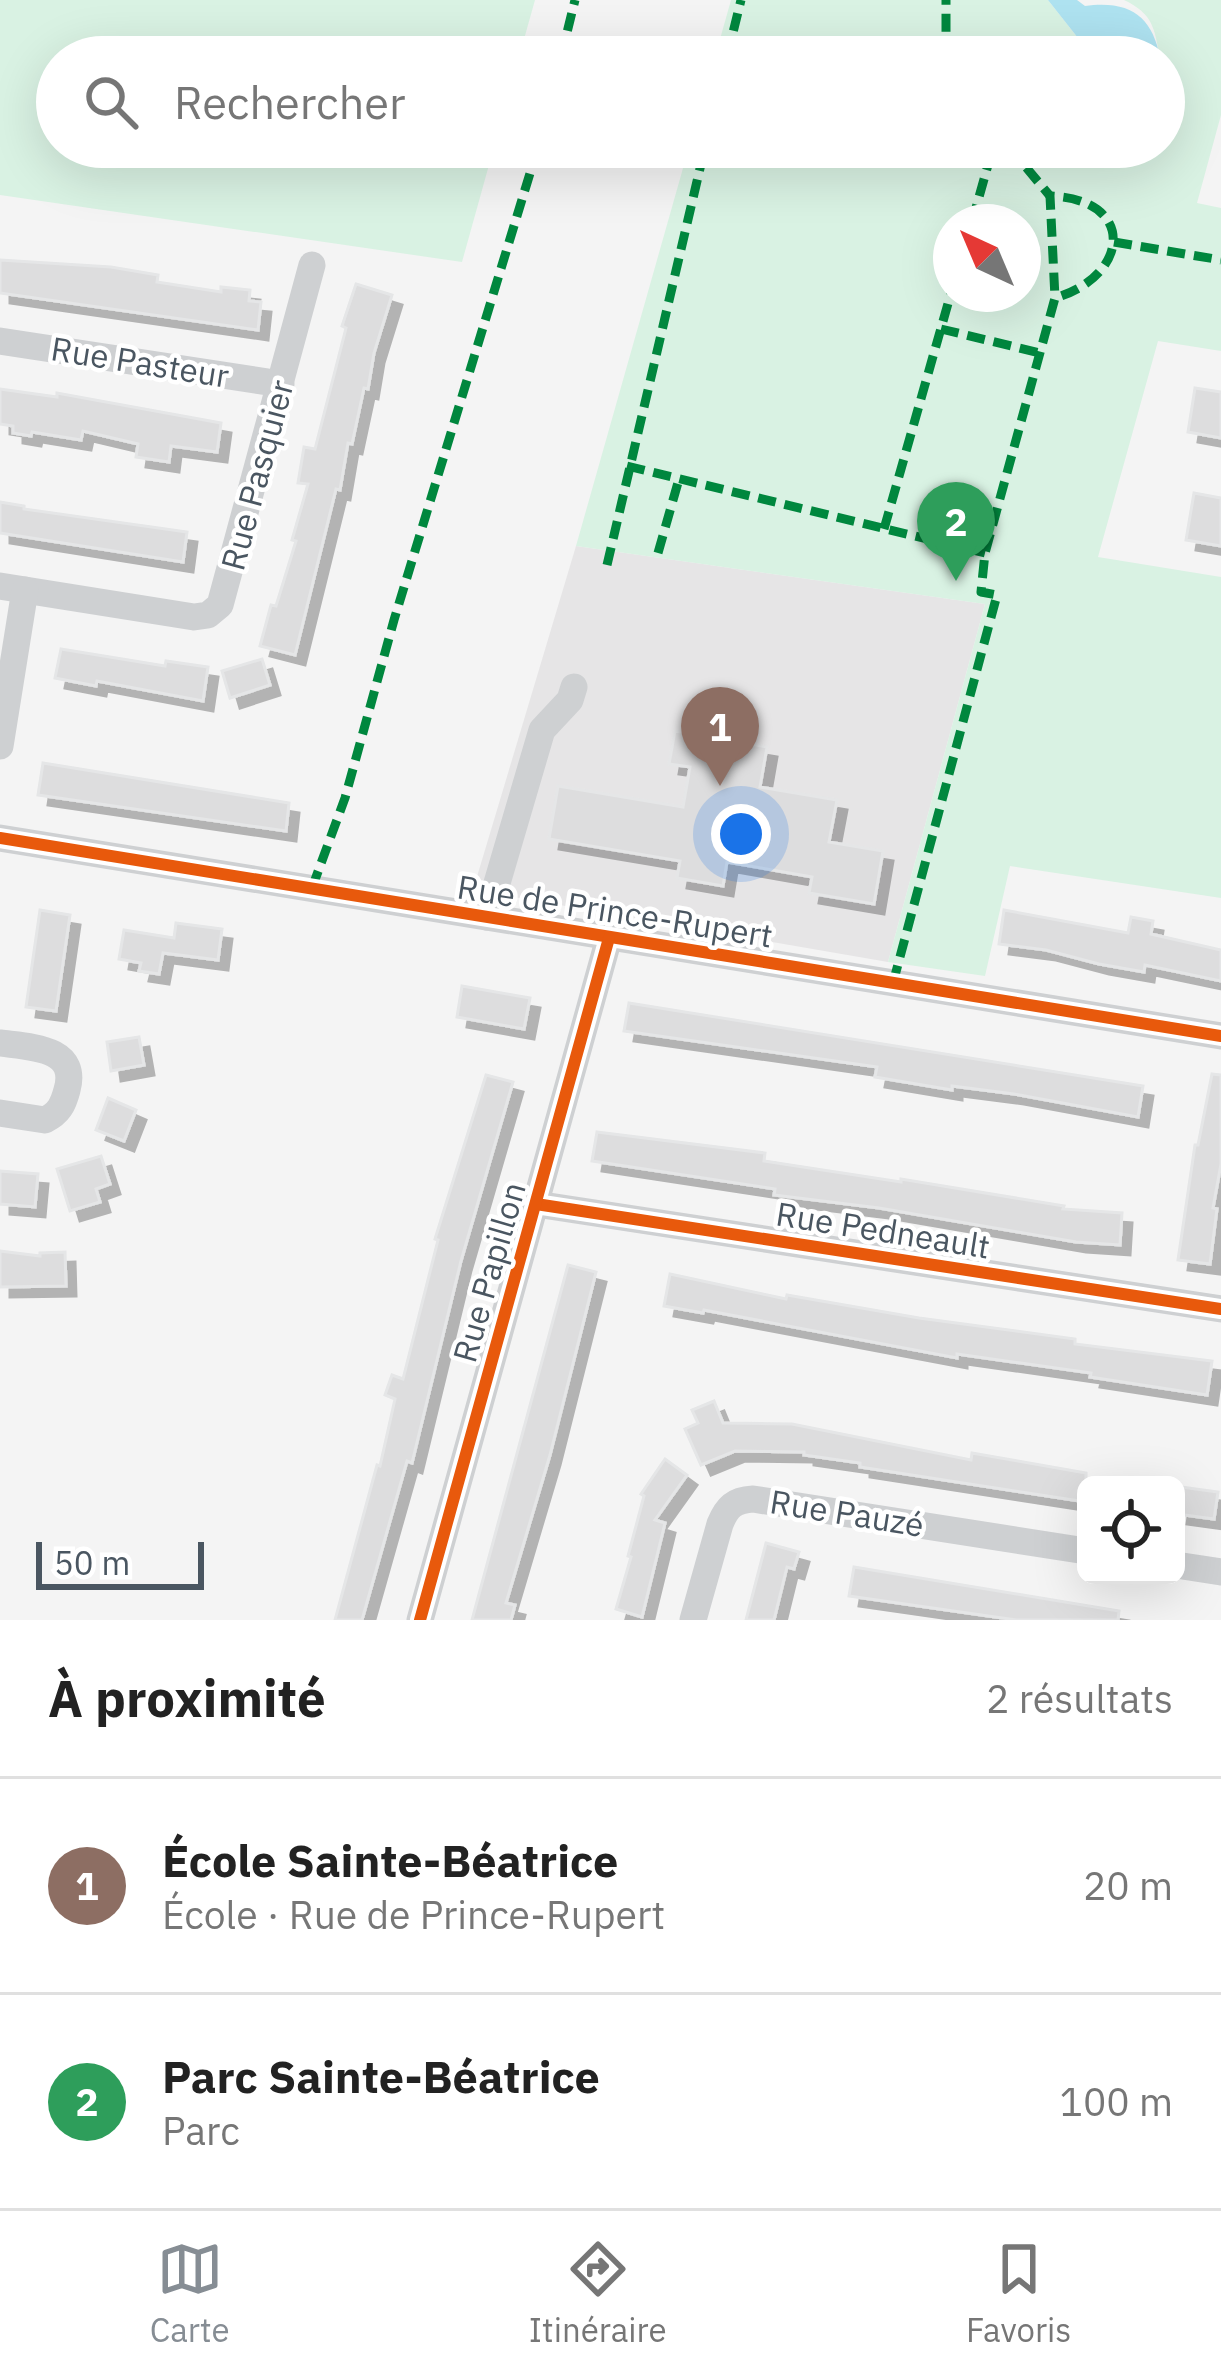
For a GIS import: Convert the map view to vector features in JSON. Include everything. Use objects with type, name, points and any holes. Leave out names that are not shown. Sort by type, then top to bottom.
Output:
[{"type":"street","name":"Rue Pasquier","points":[[13,588],[194,617],[208,615],[220,605],[312,265]]},
{"type":"street","name":"Rue Pasteur","points":[[0,341],[281,384]]},
{"type":"street","points":[[0,746],[13,588]]},
{"type":"street","points":[[487,917],[542,730],[570,700],[574,687]]},
{"type":"street","name":"Rue de Prince-Rupert","points":[[0,838],[1221,1036]]},
{"type":"street","name":"Rue Papillon","points":[[420,1620],[609,938]]},
{"type":"street","points":[[0,1043],[57,1055],[65,1061],[70,1082],[63,1106],[45,1120],[0,1113]]},
{"type":"street","name":"Rue Pedneault","points":[[536,1204],[1221,1309]]},
{"type":"street","name":"Rue Pauzé","points":[[693,1620],[720,1524],[738,1500],[753,1498],[1077,1550]]},
{"type":"street","points":[[1185,1566],[1221,1572]]},
{"type":"shaded area","points":[[576,546],[985,604],[888,962],[473,890]]},
{"type":"green space","points":[[0,0],[535,0],[525,36],[36,36],[36,168],[488,168],[462,262],[0,195]]},
{"type":"green space","points":[[731,0],[1048,0],[1076,36],[721,36]]},
{"type":"green space","points":[[1124,0],[1221,0],[1221,115],[1197,203],[1221,208],[1221,351],[1158,341],[1098,557],[1221,577],[1221,898],[1010,866],[985,976],[888,962],[985,604],[576,546],[683,168],[1185,168],[1185,36],[1156,36],[1151,22]]},
{"type":"water","points":[[1048,0],[1127,9],[1145,22],[1153,36],[1076,36]]},
{"type":"building","points":[[0,260],[111,267],[158,275],[157,282],[221,292],[221,287],[250,290],[249,301],[261,302],[258,330],[0,293]]},
{"type":"building","points":[[356,284],[392,295],[352,444],[348,443],[340,490],[336,489],[295,655],[260,646],[296,541],[292,540],[308,484],[298,483],[304,447],[315,449]]},
{"type":"building","points":[[1195,388],[1221,392],[1221,438],[1188,432]]},
{"type":"building","points":[[0,389],[57,397],[57,393],[221,423],[217,452],[171,446],[169,462],[136,457],[138,444],[83,431],[81,440],[13,433],[13,426],[0,424]]},
{"type":"building","points":[[1194,493],[1221,498],[1221,546],[1186,540]]},
{"type":"building","points":[[0,502],[187,532],[183,562],[0,533]]},
{"type":"building","points":[[61,649],[165,666],[166,661],[208,667],[203,701],[55,678]]},
{"type":"building","points":[[262,659],[270,685],[230,698],[222,671]]},
{"type":"building","points":[[675,731],[767,747],[760,787],[837,800],[829,842],[883,851],[874,904],[809,893],[812,877],[727,862],[723,886],[677,878],[680,861],[549,839],[558,786],[683,807],[690,767],[669,764]]},
{"type":"building","points":[[43,763],[289,803],[286,831],[38,795]]},
{"type":"building","points":[[40,910],[70,915],[56,1011],[26,1007]]},
{"type":"building","points":[[1004,910],[1128,933],[1131,917],[1153,921],[1151,934],[1221,950],[1221,981],[1145,965],[1144,972],[999,944]]},
{"type":"building","points":[[176,923],[222,929],[218,960],[163,953],[159,974],[139,971],[141,963],[119,959],[124,930],[174,938]]},
{"type":"building","points":[[462,986],[530,998],[524,1029],[457,1017]]},
{"type":"building","points":[[629,1003],[1143,1086],[1138,1117],[1014,1094],[875,1077],[877,1067],[624,1031]]},
{"type":"building","points":[[139,1037],[144,1065],[111,1071],[107,1042]]},
{"type":"building","points":[[1212,1074],[1221,1075],[1221,1164],[1210,1264],[1178,1260],[1195,1145]]},
{"type":"building","points":[[486,1075],[513,1082],[461,1261],[412,1463],[407,1461],[362,1620],[335,1620],[395,1399],[385,1395],[392,1375],[403,1379],[435,1239]]},
{"type":"building","points":[[108,1098],[136,1110],[124,1141],[96,1130]]},
{"type":"building","points":[[597,1132],[765,1153],[764,1161],[901,1179],[1063,1209],[1122,1213],[1120,1245],[774,1195],[775,1189],[592,1161]]},
{"type":"building","points":[[101,1156],[110,1184],[96,1189],[100,1202],[70,1211],[57,1169]]},
{"type":"building","points":[[0,1171],[38,1174],[35,1207],[0,1204]]},
{"type":"building","points":[[0,1251],[40,1256],[65,1252],[66,1286],[0,1287]]},
{"type":"building","points":[[568,1265],[596,1272],[550,1455],[506,1603],[515,1605],[511,1620],[472,1620]]},
{"type":"building","points":[[670,1274],[786,1299],[787,1295],[1075,1339],[1075,1344],[1212,1361],[1207,1395],[1090,1377],[1091,1373],[957,1354],[957,1358],[664,1306]]},
{"type":"building","points":[[714,1401],[723,1423],[792,1424],[971,1460],[972,1453],[1086,1476],[1077,1476],[1077,1501],[860,1467],[860,1463],[804,1452],[735,1451],[701,1465],[685,1429],[698,1423],[692,1410]]},
{"type":"building","points":[[665,1459],[687,1475],[655,1520],[665,1523],[642,1617],[616,1609],[631,1557],[641,1494]]},
{"type":"building","points":[[1185,1488],[1218,1492],[1214,1519],[1185,1515]]},
{"type":"building","points":[[766,1543],[799,1552],[794,1569],[787,1567],[774,1620],[746,1620]]},
{"type":"building","points":[[854,1567],[1119,1611],[1118,1620],[1016,1620],[849,1596]]},
{"type":"marked path","points":[[566,36],[575,0]]},
{"type":"marked path","points":[[732,36],[741,0]]},
{"type":"marked path","points":[[946,0],[946,36]]},
{"type":"marked path","points":[[312,888],[345,798],[532,168]]},
{"type":"marked path","points":[[607,565],[700,168]]},
{"type":"marked path","points":[[977,204],[987,168]]},
{"type":"marked path","points":[[1027,168],[1050,196]]},
{"type":"marked path","points":[[893,983],[997,595],[981,592],[985,553],[1055,298],[1050,196],[1078,200],[1098,210],[1110,224],[1113,240],[1098,273],[1055,298]]},
{"type":"marked path","points":[[1114,242],[1221,260]]},
{"type":"marked path","points":[[884,529],[946,312]]},
{"type":"marked path","points":[[941,329],[1040,353]]},
{"type":"marked path","points":[[627,466],[985,553]]},
{"type":"marked path","points":[[658,553],[679,479]]},
{"type":"cycle path","points":[[0,838],[1221,1036]]},
{"type":"cycle path","points":[[420,1620],[609,938]]},
{"type":"cycle path","points":[[536,1204],[1221,1309]]},
{"type":"place","name":"Parc Sainte-Béatrice","points":[[956,581]]},
{"type":"place","name":"École Sainte-Béatrice","points":[[720,786]]}]
